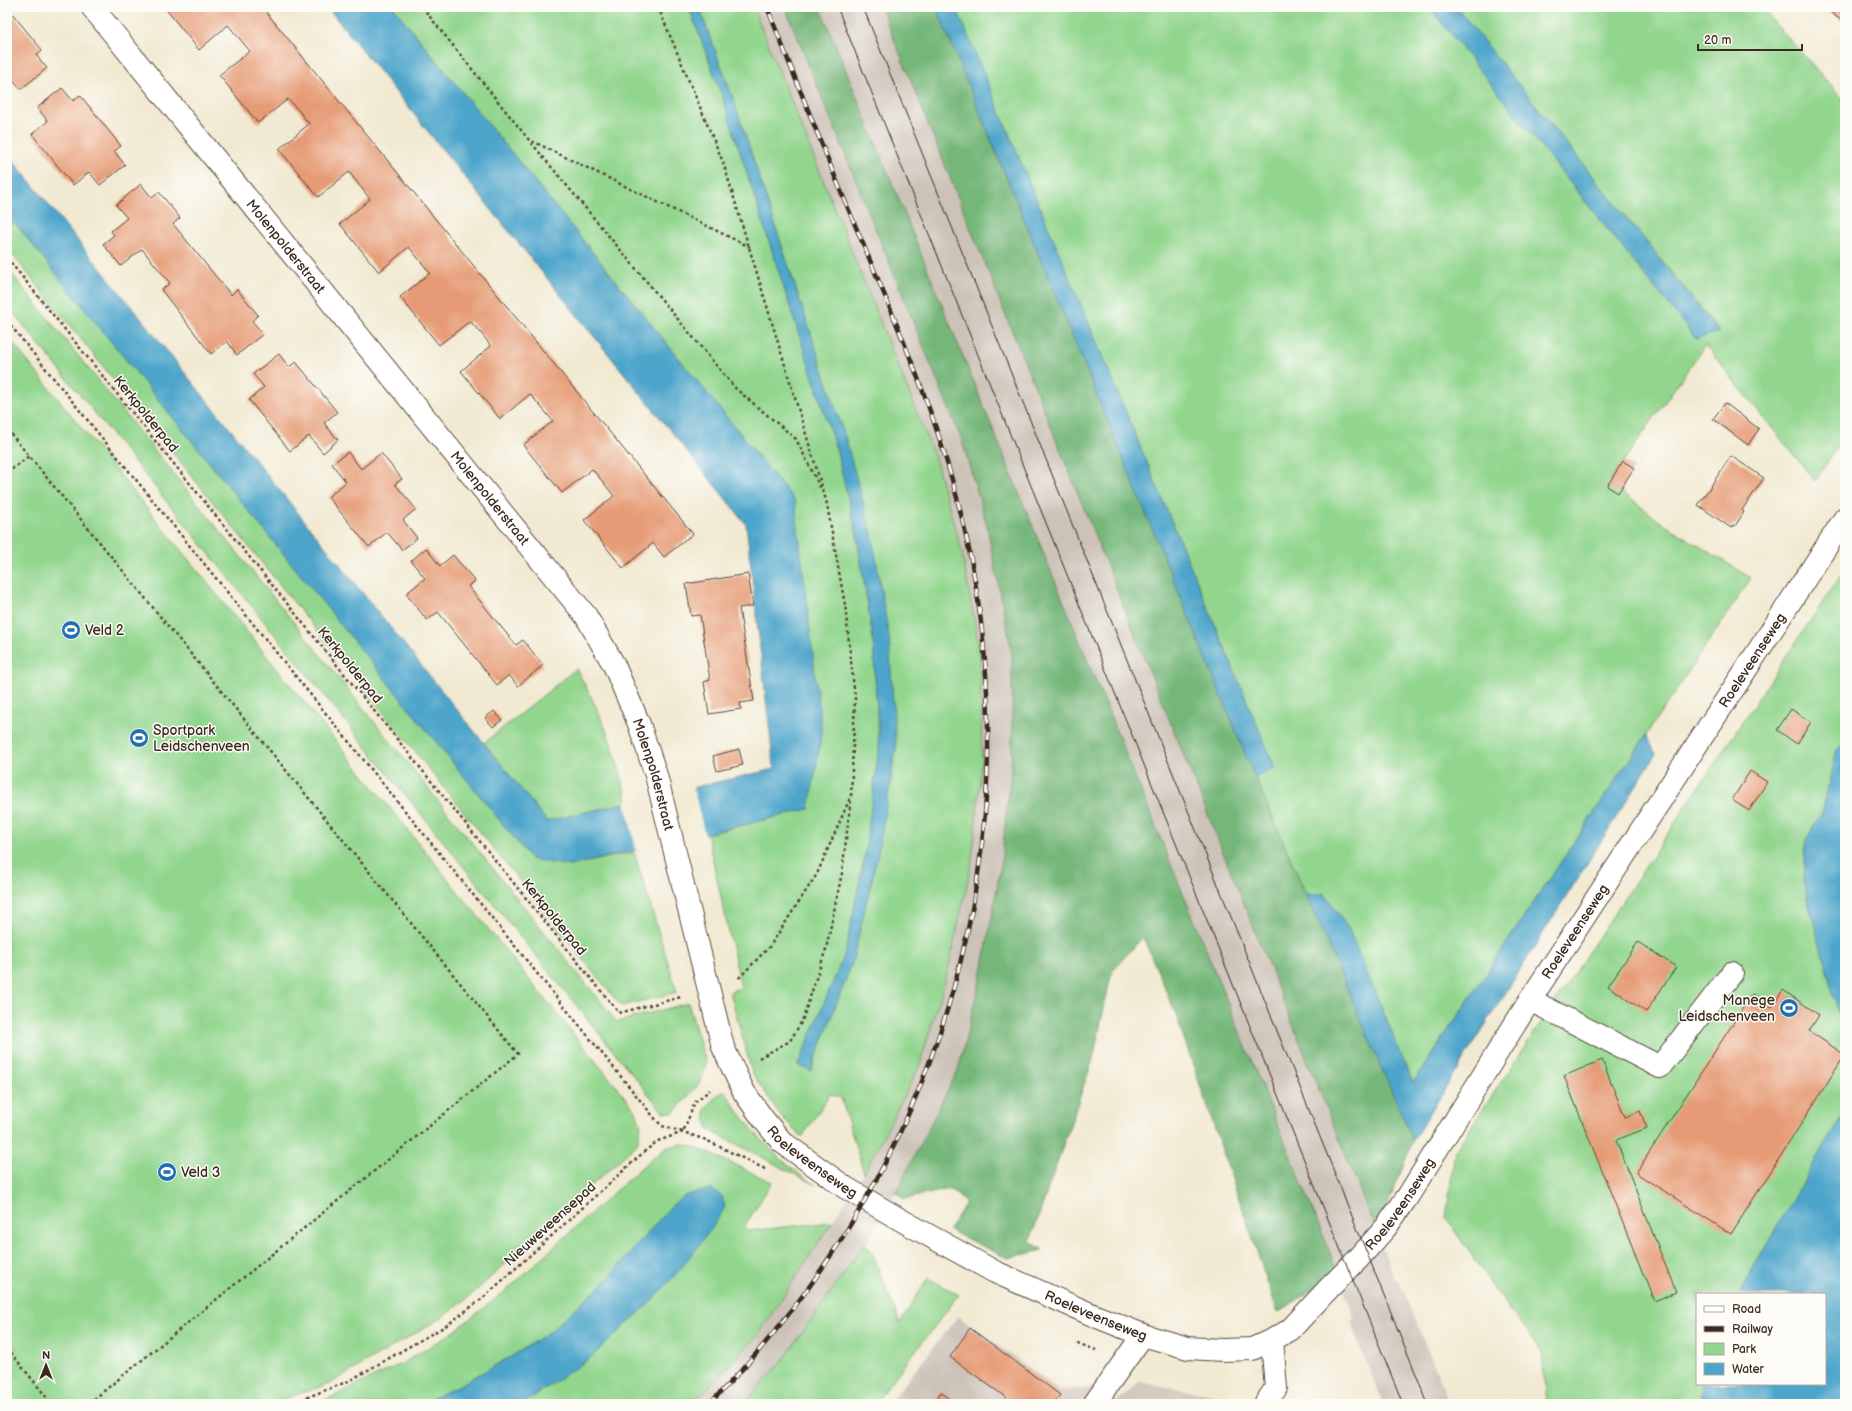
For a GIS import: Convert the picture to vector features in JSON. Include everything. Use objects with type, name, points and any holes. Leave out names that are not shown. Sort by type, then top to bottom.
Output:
[{"type":"street","name":"Molenpolderstraat","points":[[92,7],[586,616],[614,665],[639,724],[656,775],[723,1047],[734,1071]]},
{"type":"street","name":"Roeleveenseweg","points":[[734,1071],[744,1092],[763,1119],[782,1142],[846,1188],[900,1220],[995,1272],[1143,1335],[1188,1348],[1222,1350],[1252,1349],[1272,1340],[1290,1330],[1358,1259],[1386,1226],[1408,1196],[1530,1000],[1845,518]]},
{"type":"street","points":[[1530,1000],[1660,1067],[1732,972]]},
{"type":"street","points":[[1094,1404],[1143,1335]]},
{"type":"street","points":[[1265,1404],[1276,1388],[1272,1340]]},
{"type":"path","points":[[422,7],[529,140],[736,389],[796,439],[826,500]]},
{"type":"path","points":[[658,7],[723,162],[826,500],[845,605],[855,698],[851,796],[841,881],[826,949],[802,1020],[790,1041],[734,1071],[695,1102],[683,1132]]},
{"type":"path","points":[[529,140],[750,247]]},
{"type":"path","name":"Kerkpolderpad","points":[[7,258],[619,1013],[709,990]]},
{"type":"path","points":[[7,321],[662,1126],[706,1140],[773,1173]]},
{"type":"path","points":[[7,428],[518,1054],[88,1404]]},
{"type":"path","points":[[7,474],[29,456]]},
{"type":"path","points":[[709,990],[734,984],[770,946],[817,874],[851,796]]},
{"type":"path","name":"Nieuweveensepad","points":[[290,1404],[349,1381],[447,1325],[483,1298],[645,1151],[658,1141],[683,1132]]},
{"type":"path","points":[[7,1348],[52,1404]]},
{"type":"shaded area","points":[[753,7],[785,7],[964,447],[986,522],[1012,653],[1012,760],[1001,865],[982,972],[958,1070],[896,1192],[871,1236],[781,1363],[744,1404],[692,1404],[757,1336],[864,1173],[919,1067],[982,758],[980,653],[962,553],[934,455]]},
{"type":"shaded area","points":[[820,7],[881,7],[1395,1279],[1398,1278],[1450,1404],[1383,1404],[1354,1332],[1353,1320],[1355,1319],[1328,1248]]},
{"type":"shaded area","points":[[958,1316],[1059,1390],[1095,1388],[1116,1402],[1139,1382],[1248,1401],[1246,1404],[889,1404]]},
{"type":"green space","points":[[393,7],[689,7],[722,96],[837,452],[857,536],[873,639],[879,748],[865,854],[845,953],[798,1065],[811,1071],[852,963],[877,858],[896,749],[846,440],[734,101],[699,7],[753,7],[934,455],[962,553],[980,653],[982,758],[972,861],[949,966],[919,1067],[864,1173],[841,1098],[830,1094],[802,1137],[781,1116],[752,1073],[730,992],[741,987],[707,834],[809,809],[795,501]]},
{"type":"green space","points":[[785,7],[820,7],[1338,1272],[1278,1313],[1175,1012],[1143,937],[1112,971],[1093,1059],[1030,1241],[1043,1250],[1007,1258],[949,1230],[966,1203],[950,1189],[905,1199],[896,1192],[958,1070],[982,972],[1001,865],[1012,760],[1012,653],[986,522],[962,441]]},
{"type":"green space","points":[[881,7],[936,7],[1255,777],[1413,1140],[1377,1233]]},
{"type":"green space","points":[[956,7],[1429,7],[1696,339],[1719,331],[1456,7],[1760,7],[1845,101],[1845,435],[1815,481],[1705,345],[1609,482],[1662,523],[1751,578],[1413,1083],[1349,930],[1325,895],[1306,894],[1255,777],[1275,768]]},
{"type":"green space","points":[[14,222],[569,866],[634,852],[677,992],[621,1006],[7,248],[7,228]]},
{"type":"green space","points":[[7,268],[617,1022],[688,1003],[706,1063],[701,1082],[673,1113],[663,1112],[7,305]]},
{"type":"green space","name":"Sportpark Leidschenveen","points":[[7,336],[636,1111],[641,1126],[637,1144],[469,1297],[438,1320],[329,1384],[268,1404],[7,1404]]},
{"type":"green space","points":[[1845,569],[1845,742],[1837,751],[1822,813],[1806,840],[1804,886],[1845,1037],[1845,1110],[1739,1293],[1696,1293],[1696,1385],[1702,1385],[1700,1404],[1546,1404],[1542,1352],[1496,1291],[1446,1218],[1455,1151]]},
{"type":"green space","points":[[576,669],[593,700],[607,733],[619,767],[627,802],[547,822],[484,743]]},
{"type":"green space","points":[[725,1091],[744,1119],[765,1144],[789,1166],[816,1185],[709,1130],[706,1121],[705,1109],[716,1096]]},
{"type":"green space","points":[[681,1144],[698,1148],[772,1182],[744,1227],[748,1231],[832,1222],[757,1336],[692,1404],[522,1404],[590,1358],[604,1283],[549,1332],[514,1355],[422,1404],[317,1404],[403,1363],[452,1333],[508,1289],[644,1165],[666,1148]]},
{"type":"green space","points":[[864,1245],[871,1250],[900,1323],[928,1278],[959,1295],[874,1404],[744,1404],[781,1363]]},
{"type":"water","points":[[327,7],[393,7],[795,501],[822,733],[809,809],[569,866],[531,859],[14,222],[7,228],[7,220],[10,217],[7,214],[7,153],[547,821],[774,769],[746,524]]},
{"type":"water","points":[[689,7],[699,7],[734,101],[846,440],[872,535],[889,637],[896,749],[877,858],[852,963],[811,1071],[798,1065],[845,953],[865,854],[879,748],[873,639],[857,536],[837,452],[722,96]]},
{"type":"water","points":[[936,7],[956,7],[1275,768],[1255,777]]},
{"type":"water","points":[[1429,7],[1456,7],[1719,332],[1696,339]]},
{"type":"water","points":[[1646,735],[1656,754],[1413,1140],[1306,894],[1325,894],[1349,930],[1413,1083]]},
{"type":"water","points":[[1845,742],[1845,1037],[1804,886],[1806,840],[1822,813],[1837,750]]},
{"type":"water","points":[[1845,1110],[1845,1404],[1700,1404],[1702,1385],[1826,1385],[1826,1293],[1739,1293]]},
{"type":"water","points":[[711,1189],[722,1196],[725,1207],[714,1225],[683,1266],[651,1302],[590,1358],[522,1404],[422,1404],[514,1355],[549,1332],[604,1283],[670,1207],[686,1195]]},
{"type":"pier","points":[[693,786],[705,836],[637,853],[625,801]]},
{"type":"building","points":[[7,7],[42,50],[36,55],[47,68],[21,89],[10,76],[7,78]]},
{"type":"building","points":[[164,7],[262,7],[693,534],[664,557],[653,543],[623,568],[584,520],[614,496],[603,482],[592,469],[562,493],[523,445],[553,421],[530,394],[500,419],[461,371],[491,346],[481,333],[470,321],[439,345],[400,297],[430,273],[409,247],[379,272],[340,224],[370,199],[349,172],[318,197],[279,149],[309,124],[299,111],[288,99],[258,123],[219,75],[250,51],[228,25],[199,50]]},
{"type":"building","points":[[1823,7],[1845,7],[1845,23]]},
{"type":"building","points":[[62,88],[73,101],[80,95],[121,146],[114,151],[125,165],[100,185],[89,172],[73,185],[32,134],[48,121],[37,108]]},
{"type":"building","points":[[141,184],[152,198],[159,192],[180,218],[173,224],[231,295],[237,289],[258,315],[252,321],[263,334],[237,355],[227,341],[211,354],[161,290],[170,283],[142,249],[121,266],[103,244],[114,235],[111,231],[127,218],[116,205]]},
{"type":"building","points":[[279,354],[289,367],[296,362],[337,412],[324,423],[338,440],[323,453],[309,436],[290,451],[249,400],[264,387],[253,374]]},
{"type":"building","points":[[1725,403],[1759,429],[1748,445],[1713,419]]},
{"type":"building","points":[[348,452],[361,469],[381,453],[402,479],[395,484],[416,509],[403,520],[417,538],[402,550],[387,532],[369,547],[328,497],[346,482],[332,464]]},
{"type":"building","points":[[1731,456],[1764,478],[1742,510],[1744,512],[1735,526],[1733,525],[1731,528],[1698,505]]},
{"type":"building","points":[[1623,461],[1634,468],[1618,493],[1607,486]]},
{"type":"building","points":[[426,548],[440,566],[453,555],[475,581],[468,586],[497,622],[516,645],[523,640],[543,665],[518,686],[509,675],[497,685],[438,612],[427,620],[406,594],[425,578],[411,561]]},
{"type":"building","points":[[748,574],[753,606],[739,608],[754,701],[740,703],[741,709],[709,714],[704,682],[710,680],[700,615],[691,616],[686,584]]},
{"type":"building","points":[[1791,709],[1811,722],[1797,744],[1777,730]]},
{"type":"building","points":[[494,711],[502,720],[493,727],[485,718]]},
{"type":"building","points":[[739,749],[743,765],[717,771],[713,756]]},
{"type":"building","points":[[1750,771],[1767,782],[1749,811],[1732,800]]},
{"type":"building","points":[[1638,942],[1676,967],[1646,1012],[1608,986]]},
{"type":"building","points":[[1783,990],[1819,1015],[1809,1031],[1845,1055],[1731,1234],[1636,1173],[1752,994],[1772,1007]]},
{"type":"building","points":[[1602,1060],[1625,1117],[1640,1111],[1647,1128],[1616,1140],[1676,1292],[1654,1301],[1564,1076]]},
{"type":"building","points":[[970,1328],[1060,1395],[1053,1404],[1015,1404],[950,1357]]},
{"type":"building","points":[[941,1392],[957,1404],[932,1404]]},
{"type":"tram line","points":[[837,7],[1403,1404]]},
{"type":"tram line","points":[[863,7],[1428,1404]]},
{"type":"railway","points":[[709,1404],[791,1312],[859,1211],[913,1103],[953,990],[978,873],[988,753],[982,631],[960,510],[941,442],[904,343],[767,7]]},
{"type":"place","name":"Veld 2","points":[[71,630]]},
{"type":"place","name":"Sportpark Leidschenveen","points":[[139,738]]},
{"type":"place","name":"Manege Leidschenveen","points":[[1789,1008]]},
{"type":"place","name":"Veld 3","points":[[167,1172]]}]
